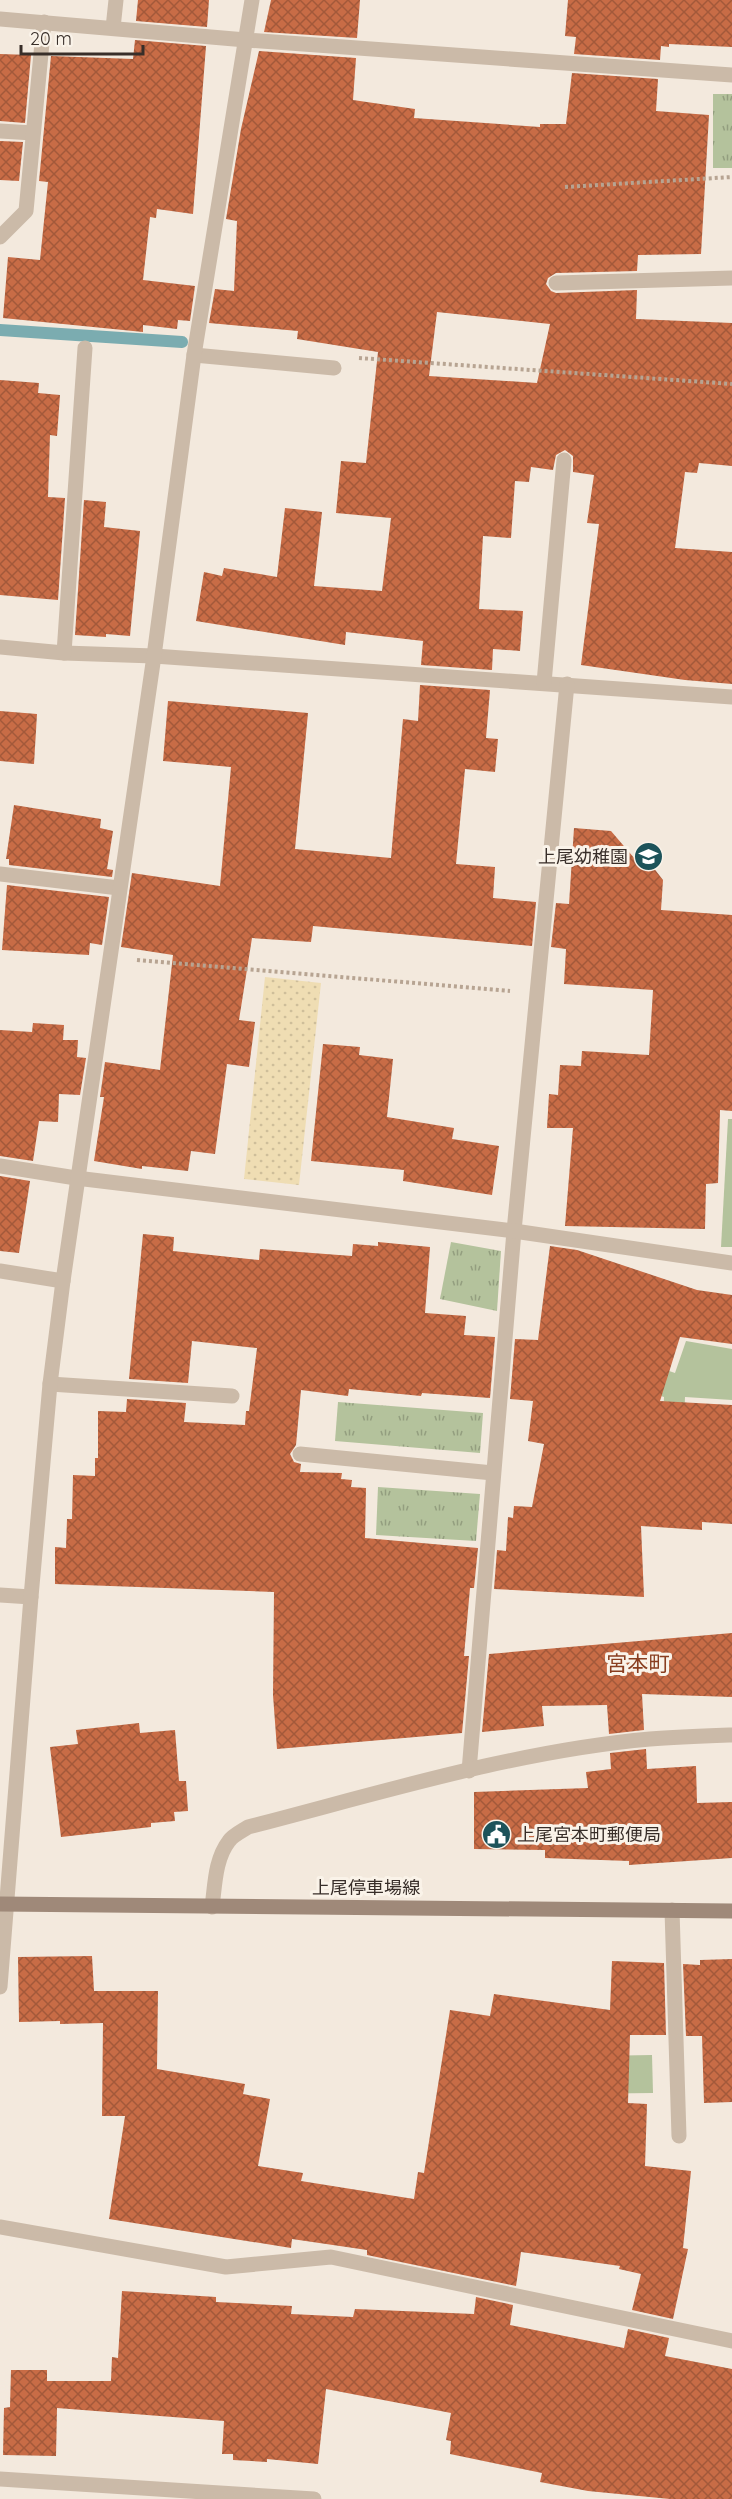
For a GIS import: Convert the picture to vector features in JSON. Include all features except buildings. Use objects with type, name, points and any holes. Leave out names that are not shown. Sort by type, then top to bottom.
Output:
[{"type":"main road","name":"上尾停車場線","points":[[3,1904],[732,1911]]},
{"type":"street","points":[[113,28],[116,0]]},
{"type":"street","points":[[0,1987],[3,1904],[50,1384],[76,1178],[154,656],[194,355],[252,0]]},
{"type":"street","points":[[0,19],[246,40],[732,75]]},
{"type":"street","points":[[0,237],[26,211],[44,22]]},
{"type":"street","points":[[0,131],[33,133]]},
{"type":"street","points":[[556,283],[732,279]]},
{"type":"street","points":[[64,653],[85,348]]},
{"type":"street","points":[[194,355],[333,368]]},
{"type":"street","points":[[544,683],[564,460]]},
{"type":"street","points":[[0,647],[732,697]]},
{"type":"street","points":[[469,1771],[514,1231],[567,684]]},
{"type":"street","points":[[0,874],[119,888]]},
{"type":"street","points":[[0,1166],[76,1178],[514,1231],[732,1263]]},
{"type":"street","points":[[0,1271],[63,1281]]},
{"type":"street","points":[[50,1384],[232,1396]]},
{"type":"street","points":[[300,1454],[493,1473]]},
{"type":"street","points":[[0,1595],[31,1598]]},
{"type":"street","points":[[212,1907],[222,1854],[230,1839],[249,1827],[469,1771],[574,1750],[649,1739],[732,1735]]},
{"type":"street","points":[[672,1910],[679,2136]]},
{"type":"street","points":[[0,2227],[226,2267],[331,2257],[732,2341]]},
{"type":"street","points":[[0,2480],[314,2499]]},
{"type":"path","points":[[565,187],[732,177]]},
{"type":"path","points":[[333,368],[334,356],[732,384]]},
{"type":"path","points":[[109,957],[537,993]]},
{"type":"green space","points":[[713,94],[732,94],[732,168],[713,168]]},
{"type":"green space","points":[[728,1119],[732,1119],[732,1247],[721,1247]]},
{"type":"green space","points":[[451,1242],[501,1251],[497,1311],[440,1299]]},
{"type":"green space","points":[[686,1341],[732,1349],[732,1400],[685,1397],[684,1422],[663,1421],[664,1397],[631,1386],[640,1361],[675,1373]]},
{"type":"green space","points":[[338,1402],[483,1413],[480,1453],[335,1441]]},
{"type":"green space","points":[[378,1487],[480,1494],[476,1541],[376,1535]]},
{"type":"green space","points":[[652,2055],[653,2093],[572,2094],[596,2056]]},
{"type":"sand","points":[[265,977],[321,983],[299,1185],[244,1179]]},
{"type":"waterway","points":[[0,330],[182,342]]},
{"type":"place","name":"上尾幼稚園","points":[[649,857]]},
{"type":"place","name":"上尾宮本町郵便局","points":[[496,1835]]},
{"type":"district","name":"宮本町","points":[[638,1664]]}]
